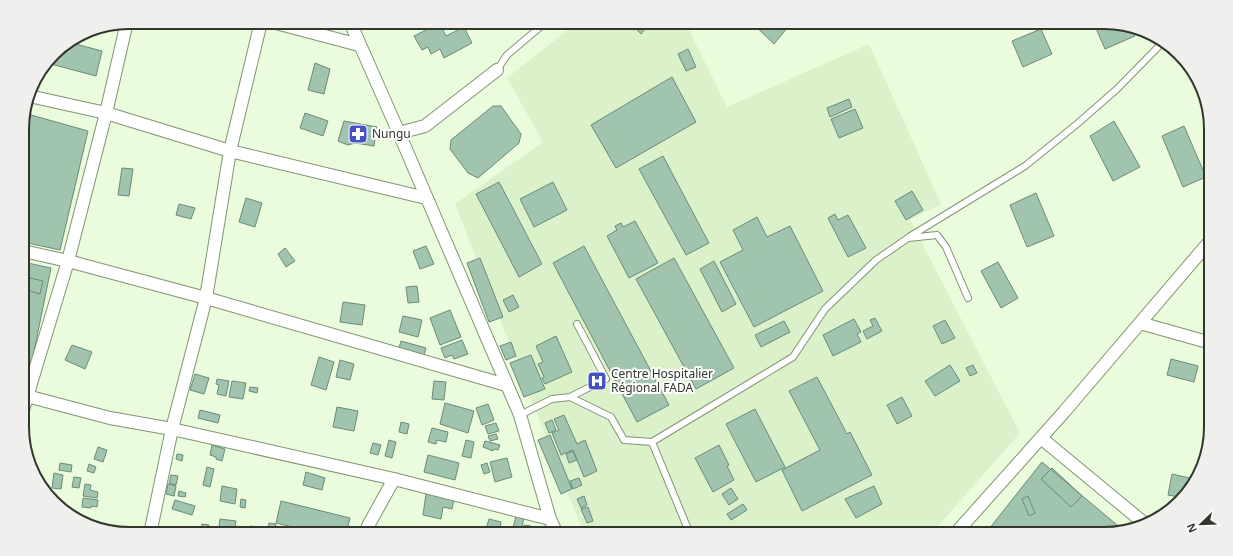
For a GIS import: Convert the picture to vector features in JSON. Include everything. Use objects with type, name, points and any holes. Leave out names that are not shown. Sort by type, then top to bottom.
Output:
[{"type":"street","points":[[29,380],[68,261],[106,113],[125,29]]},
{"type":"street","points":[[151,527],[172,429],[206,298],[230,151],[259,29]]},
{"type":"street","points":[[298,29],[359,45]]},
{"type":"street","points":[[353,29],[520,415],[550,519],[554,527]]},
{"type":"street","points":[[399,133],[425,126],[497,70]]},
{"type":"street","points":[[34,97],[106,113],[230,151],[426,198]]},
{"type":"street","points":[[961,527],[1041,438],[1204,248]]},
{"type":"street","points":[[29,253],[68,261],[206,298],[506,385]]},
{"type":"street","points":[[1140,323],[1204,341]]},
{"type":"street","points":[[29,396],[110,418],[172,429],[394,479],[550,519]]},
{"type":"street","points":[[1041,438],[1141,520]]},
{"type":"street","points":[[368,527],[394,479]]},
{"type":"lane","points":[[497,70],[507,55],[538,29]]},
{"type":"lane","points":[[570,397],[610,417],[624,440],[652,442],[793,357],[825,310],[876,260],[908,238],[1025,166],[1117,89],[1159,46]]},
{"type":"lane","points":[[908,238],[937,235],[946,247],[968,298]]},
{"type":"lane","points":[[520,415],[552,399],[570,397],[606,379],[577,324]]},
{"type":"lane","points":[[652,442],[687,527]]},
{"type":"shaded area","points":[[569,29],[688,29],[727,107],[869,44],[941,204],[910,220],[1020,433],[937,527],[581,527],[455,204],[543,142],[507,78]]},
{"type":"building","points":[[428,29],[442,29],[446,36],[460,29],[465,29],[472,43],[444,58],[440,49],[431,54],[428,47],[422,50],[414,36]]},
{"type":"building","points":[[636,29],[645,29],[641,34]]},
{"type":"building","points":[[758,29],[786,29],[774,44]]},
{"type":"building","points":[[1041,29],[1052,54],[1023,67],[1012,41]]},
{"type":"building","points":[[1096,29],[1111,29],[1134,33],[1135,36],[1105,49]]},
{"type":"building","points":[[76,44],[102,51],[96,76],[53,65],[58,58]]},
{"type":"building","points":[[688,49],[696,67],[686,71],[678,54]]},
{"type":"building","points":[[315,63],[330,69],[324,94],[308,90]]},
{"type":"building","points":[[672,77],[696,122],[616,168],[591,125]]},
{"type":"building","points":[[849,99],[852,107],[830,117],[827,108]]},
{"type":"building","points":[[493,106],[501,106],[521,134],[519,143],[478,178],[468,173],[450,149],[451,140]]},
{"type":"building","points":[[855,109],[863,128],[839,138],[831,119]]},
{"type":"building","points":[[305,113],[328,121],[323,136],[300,128]]},
{"type":"building","points":[[30,115],[88,131],[60,250],[29,243]]},
{"type":"building","name":"Nungu","points":[[344,121],[377,127],[374,146],[355,143],[348,145],[338,141]]},
{"type":"building","points":[[1114,121],[1140,167],[1113,181],[1090,136]]},
{"type":"building","points":[[1184,126],[1204,172],[1204,178],[1183,187],[1162,136]]},
{"type":"building","points":[[663,156],[709,243],[686,255],[639,169]]},
{"type":"building","points":[[122,168],[133,169],[129,196],[118,195]]},
{"type":"building","points":[[499,182],[542,264],[519,277],[476,194]]},
{"type":"building","points":[[553,182],[567,210],[534,227],[520,199]]},
{"type":"building","points":[[912,191],[923,210],[906,220],[895,201]]},
{"type":"building","points":[[1036,193],[1054,236],[1027,247],[1010,205]]},
{"type":"building","points":[[246,198],[262,203],[255,227],[239,222]]},
{"type":"building","points":[[179,204],[195,208],[191,219],[176,215]]},
{"type":"building","points":[[835,214],[838,220],[848,215],[866,248],[848,257],[828,218]]},
{"type":"building","points":[[757,217],[767,237],[790,226],[823,291],[754,327],[720,262],[743,250],[733,230]]},
{"type":"building","points":[[635,221],[658,263],[629,278],[607,236],[617,230],[615,226],[621,223],[623,227]]},
{"type":"building","points":[[426,246],[434,264],[420,269],[413,251]]},
{"type":"building","points":[[584,246],[669,405],[637,422],[553,263]]},
{"type":"building","points":[[285,248],[295,261],[286,267],[278,254]]},
{"type":"building","points":[[480,258],[503,317],[489,322],[467,263]]},
{"type":"building","points":[[674,258],[734,368],[696,389],[636,279]]},
{"type":"building","points":[[714,261],[736,304],[722,312],[700,269]]},
{"type":"building","points":[[998,262],[1018,298],[1001,308],[981,271]]},
{"type":"building","points":[[29,263],[51,268],[29,376]]},
{"type":"building","points":[[30,278],[43,281],[40,294],[29,291]]},
{"type":"building","points":[[417,286],[419,302],[408,303],[406,287]]},
{"type":"building","points":[[513,295],[519,307],[509,312],[503,300]]},
{"type":"building","points":[[343,302],[365,305],[362,325],[340,322]]},
{"type":"building","points":[[450,310],[461,337],[440,345],[430,318]]},
{"type":"building","points":[[403,316],[422,320],[418,337],[399,332]]},
{"type":"building","points":[[875,318],[882,331],[867,339],[863,331],[873,326],[870,320]]},
{"type":"building","points":[[854,319],[861,332],[857,334],[861,342],[833,356],[823,335]]},
{"type":"building","points":[[945,320],[955,338],[942,344],[933,326]]},
{"type":"building","points":[[784,321],[790,332],[761,347],[755,335]]},
{"type":"building","points":[[556,336],[572,372],[545,384],[542,378],[544,377],[538,364],[543,362],[536,346]]},
{"type":"building","points":[[462,340],[468,354],[454,359],[452,355],[445,358],[441,348]]},
{"type":"building","points":[[401,341],[426,348],[424,355],[399,348]]},
{"type":"building","points":[[511,342],[516,356],[506,360],[500,346]]},
{"type":"building","points":[[72,345],[92,352],[85,369],[65,360]]},
{"type":"building","points":[[531,355],[545,389],[524,397],[510,363]]},
{"type":"building","points":[[319,357],[334,362],[326,390],[311,385]]},
{"type":"building","points":[[1171,359],[1198,366],[1194,382],[1167,375]]},
{"type":"building","points":[[340,360],[354,364],[350,380],[336,377]]},
{"type":"building","points":[[950,365],[960,381],[935,396],[925,381]]},
{"type":"building","points":[[973,365],[977,373],[970,376],[966,368]]},
{"type":"building","points":[[195,374],[209,378],[204,394],[190,390]]},
{"type":"building","points":[[817,377],[847,434],[850,432],[872,475],[802,511],[782,470],[820,450],[789,391]]},
{"type":"building","points":[[217,379],[229,381],[226,396],[217,394],[219,385],[216,384]]},
{"type":"building","points":[[232,381],[246,383],[243,399],[229,397]]},
{"type":"building","points":[[434,381],[446,382],[444,400],[432,399]]},
{"type":"building","points":[[250,387],[258,388],[257,393],[249,391]]},
{"type":"building","points":[[902,397],[912,416],[897,424],[887,405]]},
{"type":"building","points":[[445,403],[474,411],[468,433],[440,424]]},
{"type":"building","points":[[488,404],[494,420],[482,425],[476,408]]},
{"type":"building","points":[[337,407],[358,411],[354,431],[333,427]]},
{"type":"building","points":[[755,409],[785,467],[756,482],[726,424]]},
{"type":"building","points":[[200,410],[220,415],[218,423],[198,418]]},
{"type":"building","points":[[564,415],[577,444],[585,440],[597,471],[584,477],[573,450],[561,455],[552,433],[559,430],[554,419]]},
{"type":"building","points":[[552,420],[556,430],[549,433],[545,423]]},
{"type":"building","points":[[401,422],[409,424],[407,434],[399,432]]},
{"type":"building","points":[[496,423],[499,431],[488,434],[485,426]]},
{"type":"building","points":[[432,428],[448,432],[446,442],[437,440],[436,444],[428,442]]},
{"type":"building","points":[[496,434],[498,439],[490,441],[488,436]]},
{"type":"building","points":[[550,435],[572,489],[561,494],[538,440]]},
{"type":"building","points":[[389,440],[396,442],[392,458],[385,456]]},
{"type":"building","points":[[466,440],[474,442],[471,458],[462,456]]},
{"type":"building","points":[[485,441],[500,445],[498,450],[494,449],[493,451],[483,447]]},
{"type":"building","points":[[373,443],[381,445],[378,455],[370,453]]},
{"type":"building","points":[[212,445],[225,449],[222,461],[210,455]]},
{"type":"building","points":[[719,445],[729,465],[727,466],[734,480],[713,492],[695,458]]},
{"type":"building","points":[[98,447],[107,450],[103,462],[94,459]]},
{"type":"building","points":[[573,451],[577,460],[569,463],[566,454]]},
{"type":"building","points":[[177,454],[183,455],[182,461],[176,459]]},
{"type":"building","points":[[428,455],[459,463],[455,480],[424,472]]},
{"type":"building","points":[[507,458],[512,477],[495,482],[490,462]]},
{"type":"building","points":[[1042,462],[1118,526],[1111,527],[991,527]]},
{"type":"building","points":[[60,463],[72,465],[71,472],[59,470]]},
{"type":"building","points":[[487,463],[490,472],[484,474],[481,465]]},
{"type":"building","points":[[89,464],[96,467],[94,473],[87,471]]},
{"type":"building","points":[[207,467],[214,469],[210,487],[203,485]]},
{"type":"building","points":[[1052,468],[1082,496],[1071,507],[1041,479]]},
{"type":"building","points":[[306,472],[325,478],[322,490],[303,485]]},
{"type":"building","points":[[54,473],[63,475],[61,489],[52,488]]},
{"type":"building","points":[[1172,474],[1190,478],[1176,496],[1168,495]]},
{"type":"building","points":[[171,475],[178,476],[176,485],[169,483]]},
{"type":"building","points":[[74,477],[81,478],[79,488],[72,487]]},
{"type":"building","points":[[579,478],[582,485],[573,489],[570,481]]},
{"type":"building","points":[[85,484],[91,485],[90,490],[98,492],[97,498],[83,496]]},
{"type":"building","points":[[168,484],[176,486],[174,496],[166,494]]},
{"type":"building","points":[[222,486],[237,489],[235,504],[220,501]]},
{"type":"building","points":[[874,486],[882,504],[856,518],[845,499]]},
{"type":"building","points":[[731,488],[738,499],[729,505],[722,494]]},
{"type":"building","points":[[179,491],[186,493],[185,497],[178,496]]},
{"type":"building","points":[[426,494],[454,499],[452,509],[443,507],[441,519],[423,515]]},
{"type":"building","points":[[584,496],[587,505],[581,508],[577,499]]},
{"type":"building","points":[[1028,496],[1035,513],[1029,516],[1022,499]]},
{"type":"building","points":[[83,498],[98,500],[97,507],[82,507]]},
{"type":"building","points":[[241,499],[246,500],[245,508],[240,507]]},
{"type":"building","points":[[175,500],[195,506],[192,515],[172,509]]},
{"type":"building","points":[[281,501],[350,518],[348,527],[293,527],[276,523]]},
{"type":"building","points":[[743,504],[747,510],[731,520],[727,514]]},
{"type":"building","points":[[588,507],[593,521],[587,523],[581,509]]},
{"type":"building","points":[[516,516],[524,518],[522,527],[513,527]]},
{"type":"building","points":[[220,519],[236,521],[235,527],[219,527]]},
{"type":"building","points":[[489,519],[501,522],[500,527],[487,527]]},
{"type":"building","points":[[269,523],[276,524],[275,527],[268,527]]},
{"type":"building","points":[[202,524],[209,525],[209,527],[201,527]]},
{"type":"building","points":[[524,525],[531,526],[531,527],[524,527]]},
{"type":"place","name":"Nungu","points":[[358,134]]},
{"type":"place","name":"Centre Hospitalier Régional FADA","points":[[597,381]]}]
